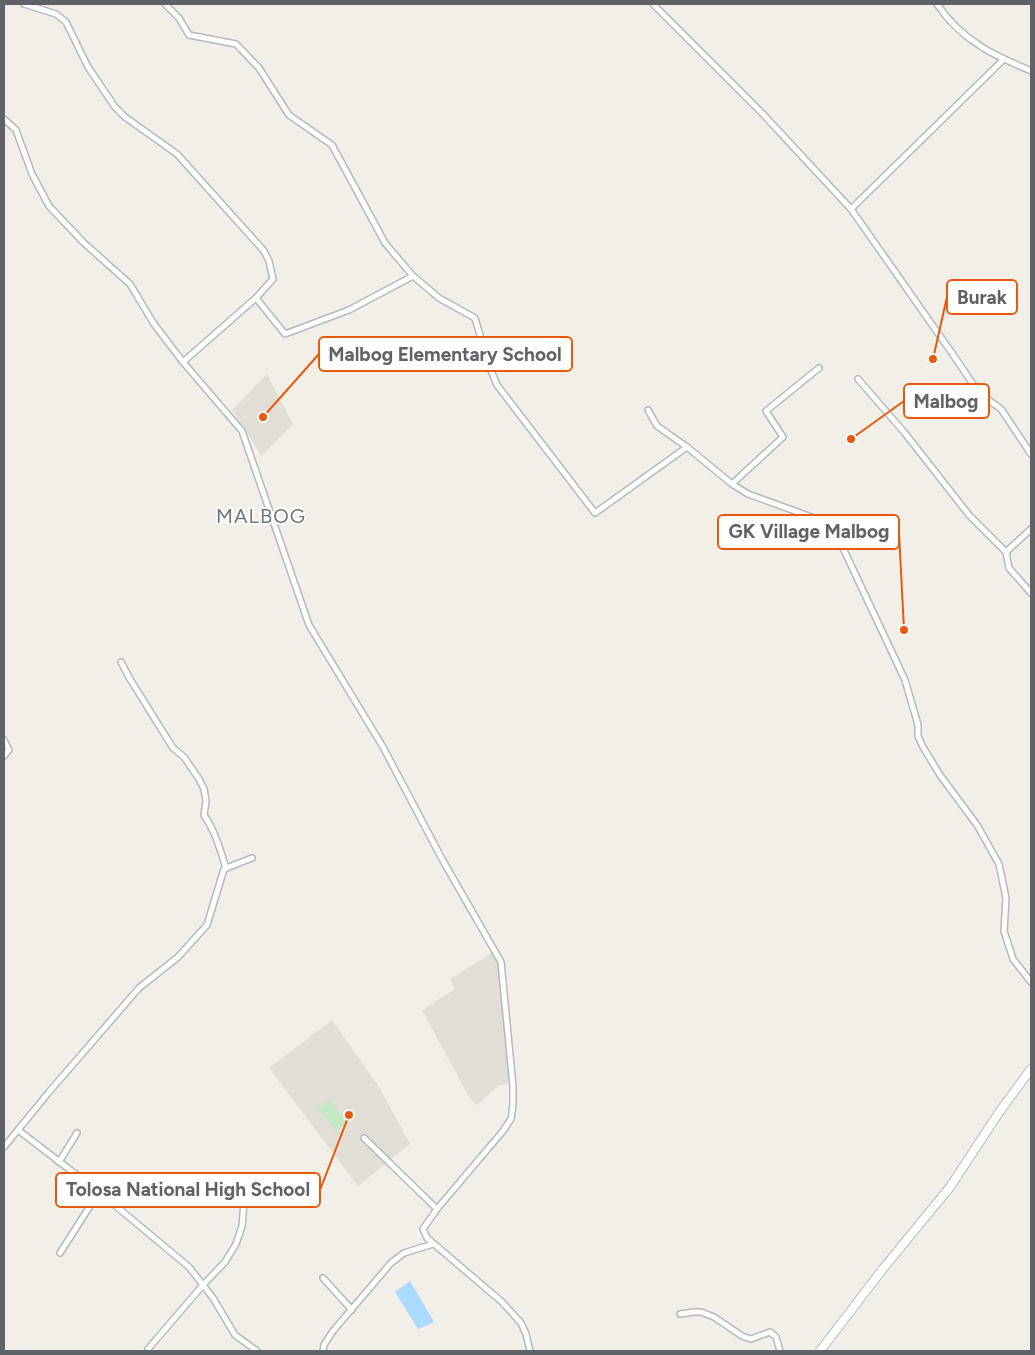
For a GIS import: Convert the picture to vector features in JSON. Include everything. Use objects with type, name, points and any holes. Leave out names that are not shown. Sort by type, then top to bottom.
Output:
[{"type":"street","points":[[24,4],[56,14],[66,22],[88,66],[115,107],[125,117],[177,154],[264,251],[269,262],[273,279],[256,298],[183,362]]},
{"type":"street","points":[[165,4],[180,18],[190,35],[236,44],[259,68],[289,115],[332,144],[385,243],[413,276],[439,298],[475,318],[488,363],[497,385],[595,513],[687,448]]},
{"type":"street","points":[[653,4],[768,120],[851,209],[979,393],[1001,409],[1031,454]]},
{"type":"street","points":[[937,4],[963,32],[979,45],[1031,71]]},
{"type":"street","points":[[851,209],[1004,58]]},
{"type":"street","points":[[4,119],[16,130],[32,174],[49,206],[84,243],[130,284],[154,324],[183,362],[242,431],[309,626],[383,747],[442,859],[501,962],[513,1086],[513,1105],[510,1119],[437,1209],[424,1230],[427,1238],[433,1244],[502,1302],[521,1323],[530,1351]]},
{"type":"street","points":[[256,298],[285,334],[349,310],[413,276]]},
{"type":"street","points":[[732,484],[783,438],[766,411],[819,368]]},
{"type":"street","points":[[858,378],[904,432],[969,515],[1006,552],[1009,568],[1031,593]]},
{"type":"street","points":[[648,410],[657,426],[732,484],[748,494],[828,523],[835,531],[905,680],[918,725],[918,736],[923,747],[940,775],[977,825],[998,864],[1006,898],[1004,931],[1013,959],[1031,982]]},
{"type":"street","points":[[1006,552],[1031,529]]},
{"type":"street","points":[[121,662],[173,748],[184,757],[204,789],[206,802],[204,815],[211,825],[226,868]]},
{"type":"street","points":[[4,740],[9,750],[4,756]]},
{"type":"street","points":[[4,1148],[48,1092],[139,988],[178,956],[207,924],[224,869],[252,858]]},
{"type":"street","points":[[820,1351],[882,1270],[950,1187],[1000,1111],[1031,1069]]},
{"type":"street","points":[[18,1130],[99,1192],[189,1267],[213,1298],[235,1335],[257,1351]]},
{"type":"street","points":[[59,1162],[77,1133]]},
{"type":"street","points":[[4,1135],[9,1141]]},
{"type":"street","points":[[364,1138],[437,1209]]},
{"type":"street","points":[[60,1253],[99,1192]]},
{"type":"street","points":[[148,1349],[225,1262],[236,1244],[242,1226],[244,1202]]},
{"type":"street","points":[[323,1351],[324,1345],[333,1331],[391,1263],[404,1253],[433,1244]]},
{"type":"street","points":[[323,1278],[352,1310]]},
{"type":"street","points":[[680,1314],[701,1312],[714,1316],[742,1336],[751,1339],[770,1332],[776,1337],[780,1351]]},
{"type":"shaded area","points":[[267,374],[293,424],[261,456],[232,410]]},
{"type":"shaded area","points":[[492,953],[499,963],[509,1083],[498,1086],[477,1105],[469,1097],[422,1010],[455,989],[450,979]]},
{"type":"shaded area","points":[[332,1020],[379,1087],[410,1144],[358,1186],[269,1068]]},
{"type":"green space","points":[[330,1099],[348,1122],[336,1131],[318,1109]]},
{"type":"water","points":[[410,1281],[434,1322],[418,1329],[395,1292]]},
{"type":"place","name":"Burak","points":[[933,359]]},
{"type":"place","name":"Malbog Elementary School","points":[[263,417]]},
{"type":"place","name":"Malbog","points":[[851,439]]},
{"type":"place","name":"GK Village Malbog","points":[[904,630]]},
{"type":"place","name":"Tolosa National High School","points":[[349,1115]]},
{"type":"district","name":"MALBOG","points":[[261,516]]}]
